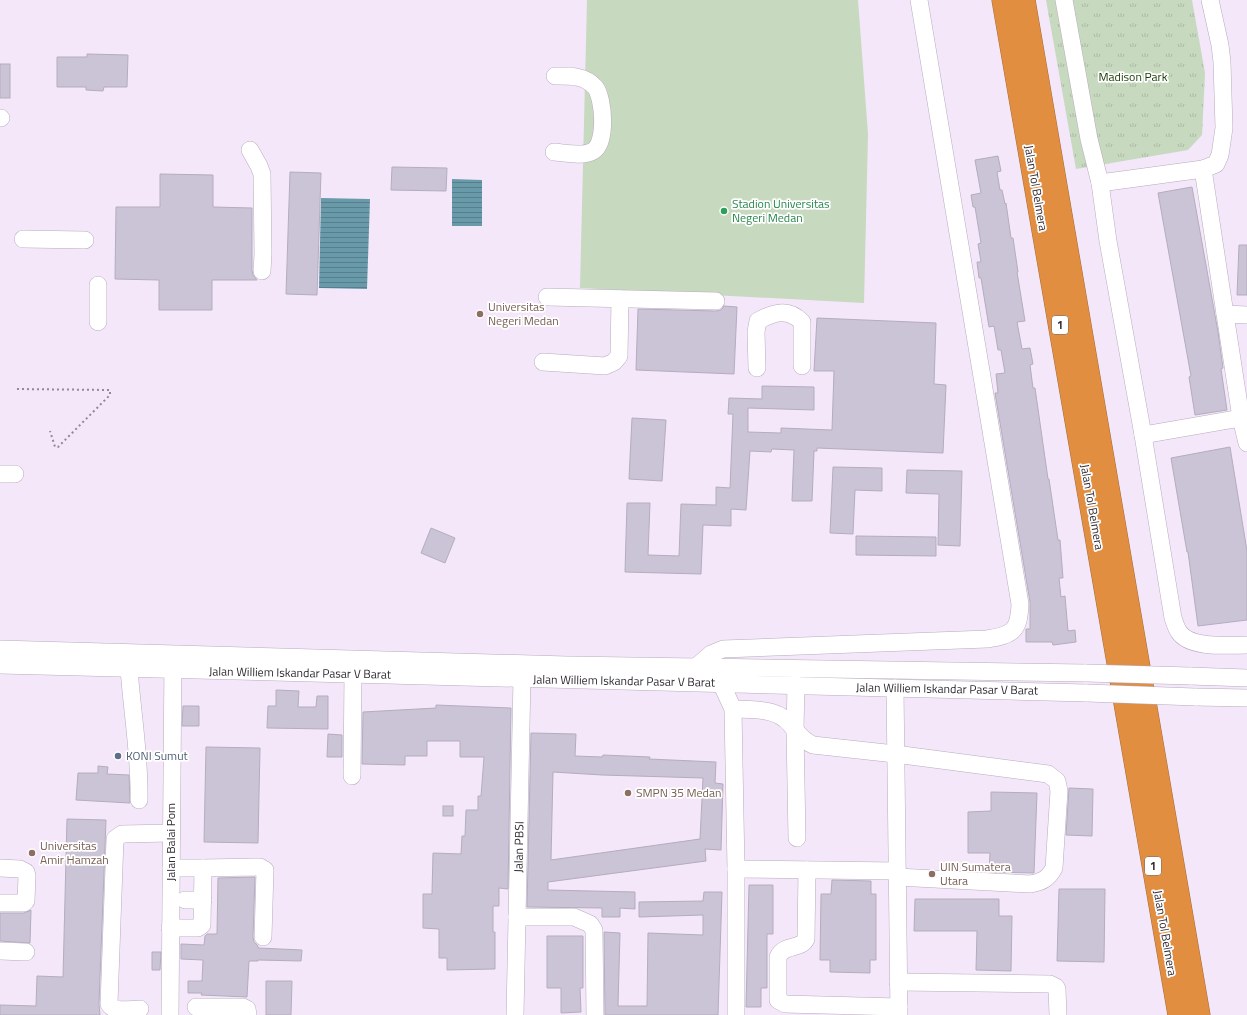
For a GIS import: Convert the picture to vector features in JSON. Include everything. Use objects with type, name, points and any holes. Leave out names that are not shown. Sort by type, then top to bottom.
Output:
[{"type":"highway","name":"Jalan Tol Belmera","points":[[1003,0],[1179,1015]]},
{"type":"highway","name":"Jalan Tol Belmera","points":[[1024,0],[1199,1015]]},
{"type":"street","points":[[696,667],[711,654],[723,649],[987,639],[1008,634],[1015,629],[1017,624],[1020,604],[919,0]]},
{"type":"street","points":[[1064,0],[1089,139],[1100,183],[1108,242],[1143,435],[1173,618],[1179,632],[1184,638],[1193,642],[1207,644],[1247,645]]},
{"type":"street","points":[[1100,183],[1203,169],[1216,164],[1220,155],[1224,128],[1220,45],[1210,0]]},
{"type":"street","points":[[554,152],[586,153],[595,150],[599,144],[603,116],[599,95],[596,88],[590,83],[574,76],[555,76]]},
{"type":"street","points":[[250,150],[262,174],[262,271]]},
{"type":"street","points":[[1203,169],[1225,314],[1244,418],[1247,443]]},
{"type":"street","points":[[23,239],[85,240]]},
{"type":"street","points":[[98,285],[98,322]]},
{"type":"street","points":[[547,297],[716,302]]},
{"type":"street","points":[[543,362],[605,366],[614,362],[619,356],[620,299]]},
{"type":"street","points":[[757,368],[756,332],[758,320],[770,314],[776,313],[791,313],[802,322],[802,366]]},
{"type":"street","points":[[1225,314],[1247,315]]},
{"type":"street","points":[[1143,435],[1244,418]]},
{"type":"street","name":"Jalan Williem Iskandar Pasar V Barat","points":[[0,649],[173,662],[330,666],[696,667],[1086,673],[1247,678]]},
{"type":"street","name":"Jalan Williem Iskandar Pasar V Barat","points":[[0,665],[129,668],[173,662]]},
{"type":"street","name":"Jalan Balai Pom","points":[[170,1008],[173,662]]},
{"type":"street","name":"Jalan Williem Iskandar Pasar V Barat","points":[[330,666],[353,674],[1087,692],[1247,698]]},
{"type":"street","points":[[129,668],[138,765],[139,800]]},
{"type":"street","points":[[352,776],[353,674]]},
{"type":"street","name":"Jalan PBSI","points":[[515,1015],[522,678]]},
{"type":"street","points":[[721,683],[733,709],[736,869],[736,1015]]},
{"type":"street","points":[[796,685],[795,730],[797,838]]},
{"type":"street","points":[[807,870],[806,939],[801,945],[787,948],[780,953],[778,957],[778,1000],[785,1004],[899,1011],[895,688]]},
{"type":"street","points":[[733,709],[753,710],[778,715],[786,720],[801,738],[814,745],[1048,774],[1057,781],[1059,791],[1054,868],[1045,880],[1030,884],[897,874],[807,870],[736,869]]},
{"type":"street","points":[[140,1009],[116,1010],[109,1004],[115,839],[122,834],[171,833]]},
{"type":"street","points":[[171,868],[260,867],[265,870],[263,937]]},
{"type":"street","points":[[0,868],[20,869],[26,872],[27,876],[26,901],[24,903],[0,903]]},
{"type":"street","points":[[170,928],[201,927],[203,924],[203,868]]},
{"type":"street","points":[[185,900],[203,900]]},
{"type":"street","points":[[517,917],[574,917],[590,924],[594,930],[595,1015]]},
{"type":"street","points":[[0,952],[26,952]]},
{"type":"street","points":[[898,982],[1050,984],[1057,989],[1058,1015]]},
{"type":"street","points":[[170,1008],[193,1000],[195,1002],[196,1011],[243,1007],[247,1009],[248,1015]]},
{"type":"path","points":[[17,389],[110,390],[110,395],[58,447],[55,447],[50,431]]},
{"type":"green space","name":"Stadion Universitas Negeri Medan","points":[[587,0],[858,0],[868,134],[864,303],[580,288]]},
{"type":"green space","name":"Madison Park","points":[[1046,0],[1192,0],[1205,73],[1202,135],[1188,150],[1076,169]]},
{"type":"water","points":[[452,179],[482,180],[482,226],[452,226]]},
{"type":"water","points":[[321,198],[370,199],[367,289],[319,288]]},
{"type":"building","points":[[87,54],[128,55],[127,87],[104,87],[103,91],[86,90],[86,87],[57,87],[57,57],[87,57]]},
{"type":"building","points":[[0,64],[10,64],[10,98],[0,98]]},
{"type":"building","points":[[998,156],[1001,171],[997,172],[1000,190],[1002,190],[1005,204],[1006,203],[1011,238],[1013,238],[1025,321],[1017,322],[1022,349],[1030,348],[1033,364],[1030,365],[1033,388],[1035,388],[1058,540],[1060,540],[1063,578],[1059,578],[1061,597],[1065,596],[1068,631],[1075,630],[1076,642],[1053,645],[1052,642],[1026,642],[1026,629],[1030,629],[1030,602],[995,393],[998,393],[996,374],[1005,373],[1001,350],[998,350],[994,326],[989,327],[981,278],[979,278],[977,262],[981,262],[978,244],[981,243],[975,207],[973,207],[971,195],[981,193],[975,160]]},
{"type":"building","points":[[392,167],[447,168],[446,191],[391,190]]},
{"type":"building","points":[[290,172],[321,173],[317,295],[286,294]]},
{"type":"building","points":[[160,174],[213,175],[213,207],[252,208],[252,270],[253,275],[257,280],[212,280],[212,310],[159,310],[159,280],[115,279],[116,207],[160,207]]},
{"type":"building","points":[[1192,187],[1218,332],[1223,368],[1221,369],[1227,410],[1195,415],[1189,377],[1191,376],[1158,193]]},
{"type":"building","points":[[1239,245],[1247,245],[1247,295],[1237,295]]},
{"type":"building","points":[[724,306],[737,307],[734,374],[636,370],[638,309],[716,311],[721,310]]},
{"type":"building","points":[[817,318],[936,323],[934,384],[946,385],[943,453],[817,448],[817,451],[814,451],[812,501],[792,501],[794,450],[772,449],[771,452],[750,451],[746,510],[731,509],[731,526],[703,525],[701,574],[625,572],[627,503],[650,503],[648,555],[679,556],[681,504],[716,505],[716,487],[730,488],[733,414],[728,414],[729,398],[762,399],[762,386],[814,387],[814,410],[748,408],[748,432],[781,433],[781,428],[832,430],[834,371],[814,371]]},
{"type":"building","points":[[632,418],[666,420],[662,481],[629,479]]},
{"type":"building","points":[[1230,447],[1247,551],[1247,620],[1198,626],[1188,552],[1171,458]]},
{"type":"building","points":[[833,467],[882,468],[882,491],[855,490],[853,534],[830,533]]},
{"type":"building","points":[[907,470],[962,471],[960,546],[938,545],[939,494],[906,493]]},
{"type":"building","points":[[431,528],[455,538],[445,563],[421,553]]},
{"type":"building","points":[[856,536],[936,537],[936,556],[856,555]]},
{"type":"building","points":[[276,690],[299,691],[298,707],[316,707],[317,696],[328,696],[328,729],[267,728],[268,706],[276,706]]},
{"type":"building","points":[[436,705],[511,708],[508,889],[499,888],[499,906],[493,906],[495,969],[447,970],[447,958],[439,958],[439,929],[423,928],[423,894],[432,894],[433,853],[461,854],[462,836],[465,836],[466,810],[478,810],[478,796],[481,796],[484,757],[460,757],[460,741],[427,741],[427,756],[405,756],[405,765],[362,764],[363,712],[436,708]]},
{"type":"building","points":[[183,706],[199,706],[199,726],[182,726]]},
{"type":"building","points":[[531,733],[576,734],[575,756],[602,757],[603,755],[650,757],[649,759],[716,762],[715,783],[723,784],[721,850],[705,849],[706,861],[548,882],[548,890],[635,892],[635,909],[620,908],[620,917],[602,917],[602,908],[527,907]],"holes":[[[553,772],[703,778],[700,839],[551,860]]]},
{"type":"building","points":[[328,734],[342,735],[342,757],[327,757]]},
{"type":"building","points":[[206,747],[260,748],[258,843],[204,842]]},
{"type":"building","points":[[98,766],[108,767],[107,774],[129,775],[130,803],[76,800],[78,773],[98,773]]},
{"type":"building","points":[[1069,788],[1093,789],[1092,836],[1066,835]]},
{"type":"building","points":[[991,792],[1037,793],[1034,873],[989,872],[990,853],[968,853],[968,812],[991,811]]},
{"type":"building","points":[[443,806],[453,806],[453,816],[443,816]]},
{"type":"building","points":[[67,819],[106,820],[99,1004],[100,1015],[0,1015],[0,1005],[36,1006],[37,976],[63,977]]},
{"type":"building","points":[[255,877],[254,942],[258,948],[302,950],[301,961],[249,961],[247,997],[188,993],[188,981],[202,981],[203,960],[181,959],[181,944],[204,945],[205,936],[207,934],[217,934],[218,878]]},
{"type":"building","points":[[832,880],[871,881],[871,894],[876,894],[876,960],[870,960],[870,973],[830,972],[830,960],[820,960],[821,894],[831,894]]},
{"type":"building","points":[[749,885],[773,885],[773,934],[767,934],[767,988],[761,988],[761,1007],[746,1007]]},
{"type":"building","points":[[1059,889],[1105,889],[1104,962],[1057,961]]},
{"type":"building","points":[[704,892],[722,892],[718,1015],[605,1015],[604,932],[620,933],[618,1006],[647,1006],[648,933],[703,935],[703,915],[639,917],[639,902],[703,901]]},
{"type":"building","points":[[915,899],[999,899],[999,916],[1012,916],[1011,971],[976,970],[977,931],[914,931]]},
{"type":"building","points":[[31,910],[30,943],[0,941],[0,913],[24,913]]},
{"type":"building","points":[[547,936],[583,936],[583,988],[580,988],[581,1012],[561,1013],[561,988],[547,988]]},
{"type":"building","points":[[152,952],[161,952],[160,970],[152,970]]},
{"type":"building","points":[[266,981],[292,981],[291,1015],[266,1015]]},
{"type":"place","name":"Stadion Universitas Negeri Medan","points":[[724,211]]},
{"type":"place","name":"Universitas Negeri Medan","points":[[480,314]]},
{"type":"place","name":"KONI Sumut","points":[[118,756]]},
{"type":"place","name":"SMPN 35 Medan","points":[[628,793]]},
{"type":"place","name":"Universitas Amir Hamzah","points":[[32,853]]},
{"type":"place","name":"UIN Sumatera Utara","points":[[932,874]]}]
